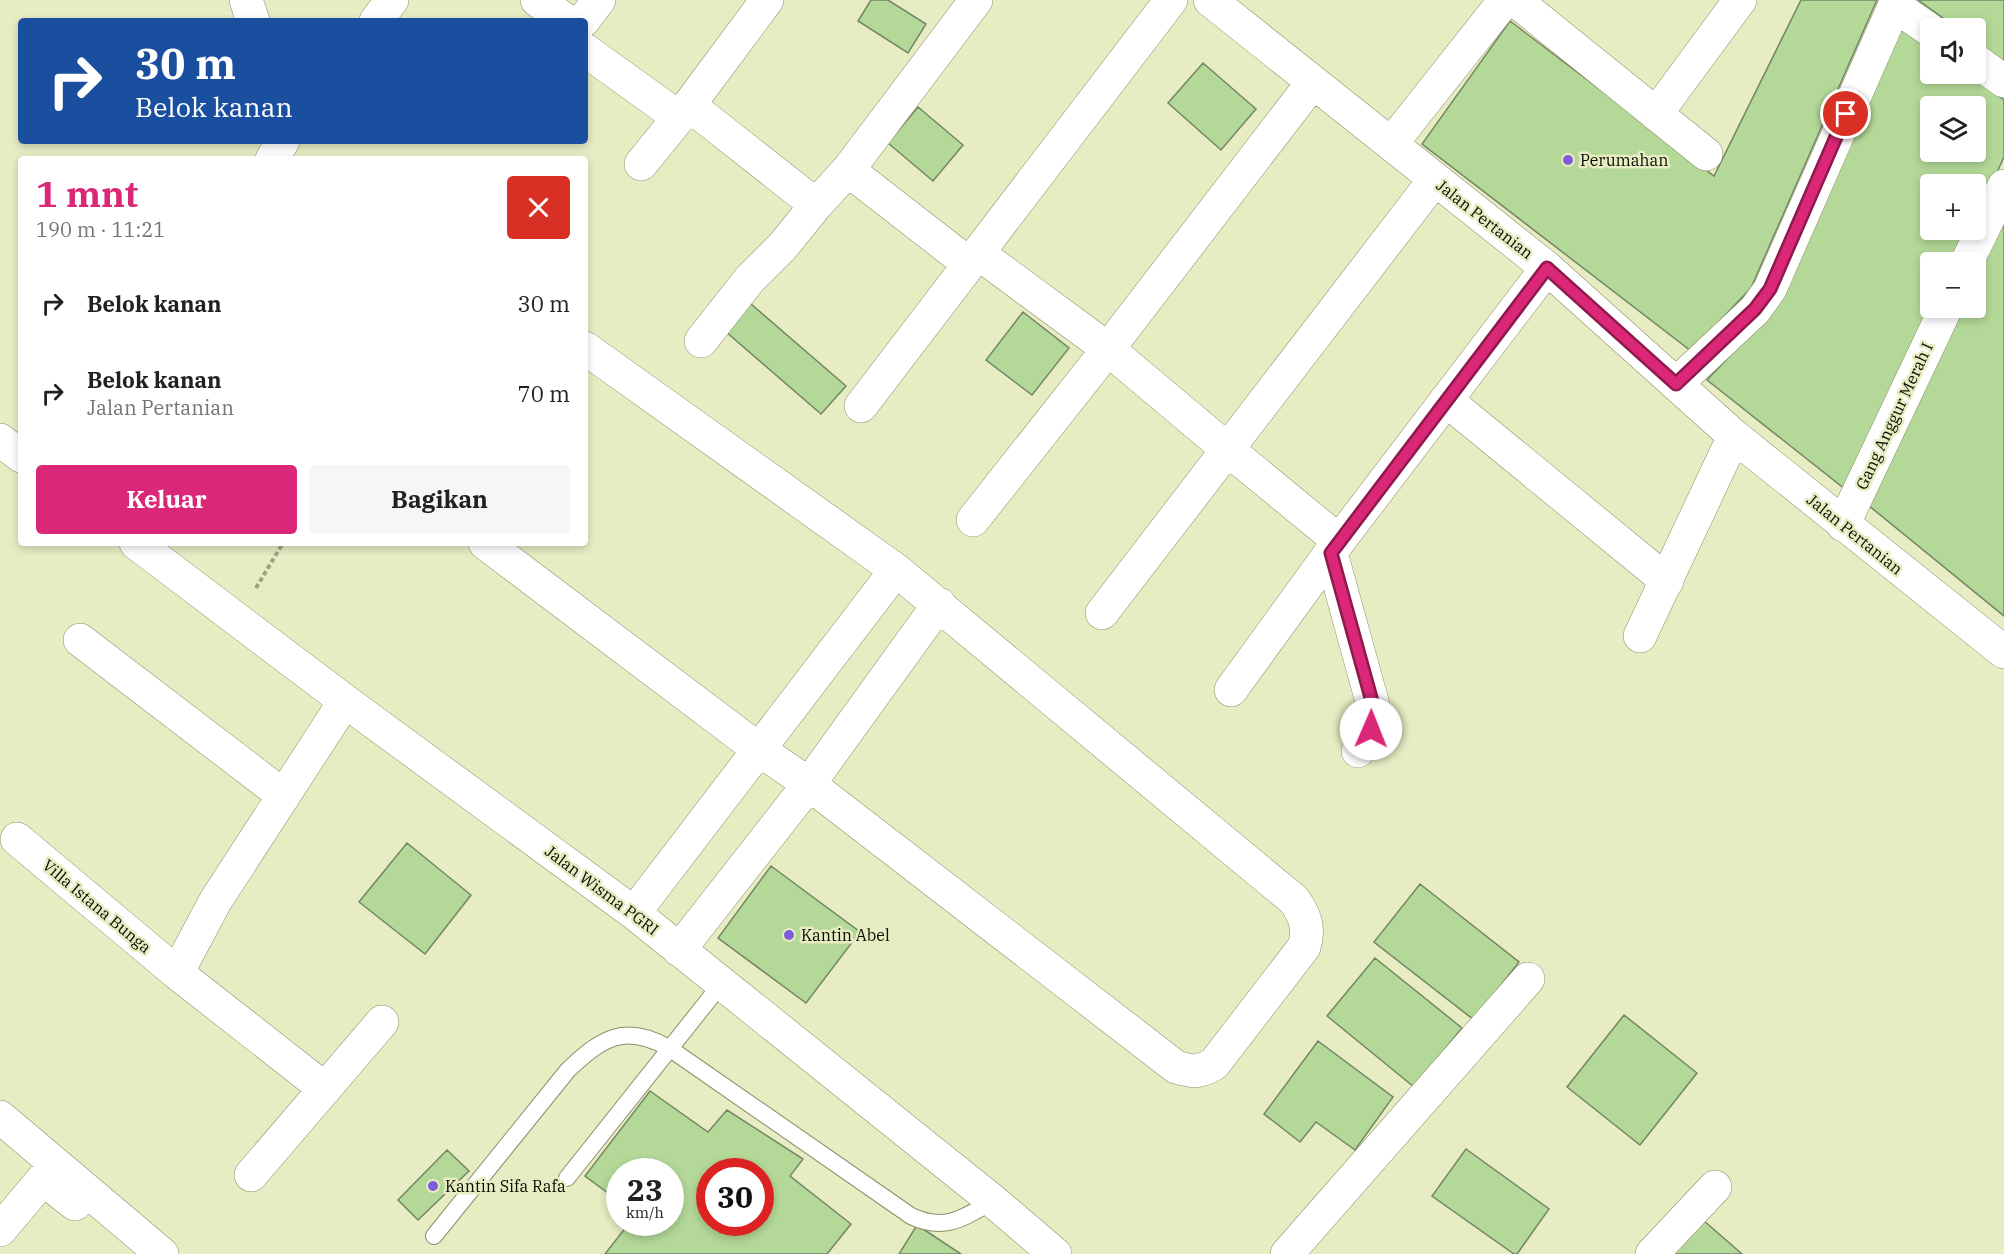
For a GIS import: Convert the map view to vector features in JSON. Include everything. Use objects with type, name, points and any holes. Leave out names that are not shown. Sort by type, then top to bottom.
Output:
[{"type":"street","points":[[246,0],[253,18]]},
{"type":"street","points":[[378,18],[392,0]]},
{"type":"street","points":[[537,0],[563,18]]},
{"type":"street","points":[[585,18],[599,0]]},
{"type":"street","points":[[641,164],[767,0]]},
{"type":"street","points":[[701,341],[749,280],[783,246],[848,170],[976,0]]},
{"type":"street","points":[[861,406],[1171,0]]},
{"type":"street","name":"Jalan Pertanian","points":[[1210,0],[1547,268],[1734,436],[2004,652]]},
{"type":"street","points":[[1391,144],[1505,0]]},
{"type":"street","points":[[1515,0],[1706,154]]},
{"type":"street","points":[[1656,114],[1740,0]]},
{"type":"street","points":[[1676,384],[1755,309],[1770,289],[1896,3],[1920,22]]},
{"type":"street","points":[[588,52],[683,111],[816,205]]},
{"type":"street","points":[[1986,68],[2004,81]]},
{"type":"street","points":[[973,520],[1313,82]]},
{"type":"street","points":[[848,170],[1108,349],[1227,449],[1335,547],[1373,705],[1374,716],[1371,729],[1358,751]]},
{"type":"street","points":[[1102,613],[1435,179]]},
{"type":"street","points":[[1972,252],[2004,186]]},
{"type":"street","points":[[1231,690],[1335,547],[1547,268]]},
{"type":"street","name":"Gang Anggur Merah I","points":[[1843,525],[1941,318]]},
{"type":"street","points":[[489,546],[758,749],[809,784],[1176,1066],[1191,1071],[1202,1071],[1214,1064],[1304,947],[1307,937],[1306,923],[1301,909],[1294,900],[939,604],[896,570],[588,350]]},
{"type":"street","points":[[1446,400],[1667,581]]},
{"type":"street","points":[[1641,636],[1734,436]]},
{"type":"street","points":[[0,440],[18,454]]},
{"type":"street","name":"Jalan Wisma PGRI","points":[[140,546],[345,701],[634,913],[993,1201],[1055,1254]]},
{"type":"street","points":[[634,913],[896,570]]},
{"type":"street","points":[[679,950],[809,784],[939,604]]},
{"type":"street","points":[[80,640],[285,796]]},
{"type":"street","points":[[177,973],[216,900],[345,701]]},
{"type":"street","name":"Villa Istana Bunga","points":[[17,839],[177,973],[325,1089]]},
{"type":"street","points":[[1287,1254],[1528,979]]},
{"type":"street","points":[[251,1175],[382,1022]]},
{"type":"street","points":[[0,1117],[162,1254]]},
{"type":"street","points":[[0,1145],[141,1254]]},
{"type":"street","points":[[0,1230],[43,1179]]},
{"type":"street","points":[[1652,1254],[1715,1187]]},
{"type":"lane","points":[[567,1178],[722,982]]},
{"type":"lane","points":[[434,1236],[568,1070],[590,1050],[607,1040],[621,1036],[652,1039],[669,1048],[911,1216],[923,1222],[946,1224],[993,1201]]},
{"type":"path","points":[[237,619],[281,546]]},
{"type":"building","points":[[871,0],[888,0],[926,24],[908,53],[858,21]]},
{"type":"building","name":"Perumahan","points":[[1801,0],[1877,0],[1751,288],[1691,351],[1422,144],[1510,21],[1714,176]]},
{"type":"building","points":[[1918,0],[2004,0],[2004,63],[1986,50],[1986,18],[1943,18]]},
{"type":"building","points":[[1898,23],[1920,40],[1920,84],[1981,84],[2004,100],[2004,157],[1986,197],[1986,174],[1920,174],[1920,240],[1966,240],[1960,252],[1920,252],[1920,318],[1926,318],[1850,493],[1707,380],[1777,306]]},
{"type":"building","points":[[1203,63],[1256,109],[1221,150],[1168,103]]},
{"type":"building","points":[[918,107],[963,145],[933,181],[888,143]]},
{"type":"building","points":[[2004,215],[2004,616],[1868,505],[1955,318],[1986,318],[1986,254]]},
{"type":"building","points":[[743,297],[846,386],[821,414],[718,325]]},
{"type":"building","points":[[1023,312],[1069,348],[1032,395],[986,360]]},
{"type":"building","points":[[407,843],[471,895],[425,954],[359,902]]},
{"type":"building","name":"Kantin Abel","points":[[771,866],[860,932],[806,1003],[718,938]]},
{"type":"building","points":[[1420,884],[1519,962],[1474,1020],[1374,942]]},
{"type":"building","points":[[1375,958],[1462,1028],[1414,1087],[1327,1016]]},
{"type":"building","points":[[1624,1015],[1697,1073],[1640,1145],[1567,1087]]},
{"type":"building","points":[[1318,1041],[1393,1097],[1355,1150],[1316,1122],[1300,1142],[1264,1114]]},
{"type":"building","points":[[650,1091],[708,1132],[727,1110],[803,1159],[790,1176],[851,1224],[827,1254],[605,1254],[619,1236],[684,1236],[684,1158],[606,1158],[606,1192],[585,1176]]},
{"type":"building","points":[[1466,1149],[1549,1209],[1517,1254],[1432,1196]]},
{"type":"building","name":"Kantin Sifa Rafa","points":[[447,1150],[469,1171],[418,1220],[398,1200]]},
{"type":"building","points":[[1703,1220],[1742,1254],[1672,1254]]},
{"type":"building","points":[[917,1225],[961,1254],[899,1254]]},
{"type":"place","name":"Perumahan","points":[[1568,160]]},
{"type":"place","name":"Kantin Abel","points":[[789,935]]},
{"type":"place","name":"Kantin Sifa Rafa","points":[[433,1186]]},
{"type":"route","points":[[1371,729],[1374,716],[1373,705],[1331,553],[1547,268],[1676,384],[1755,309],[1770,289],[1846,114]]}]
